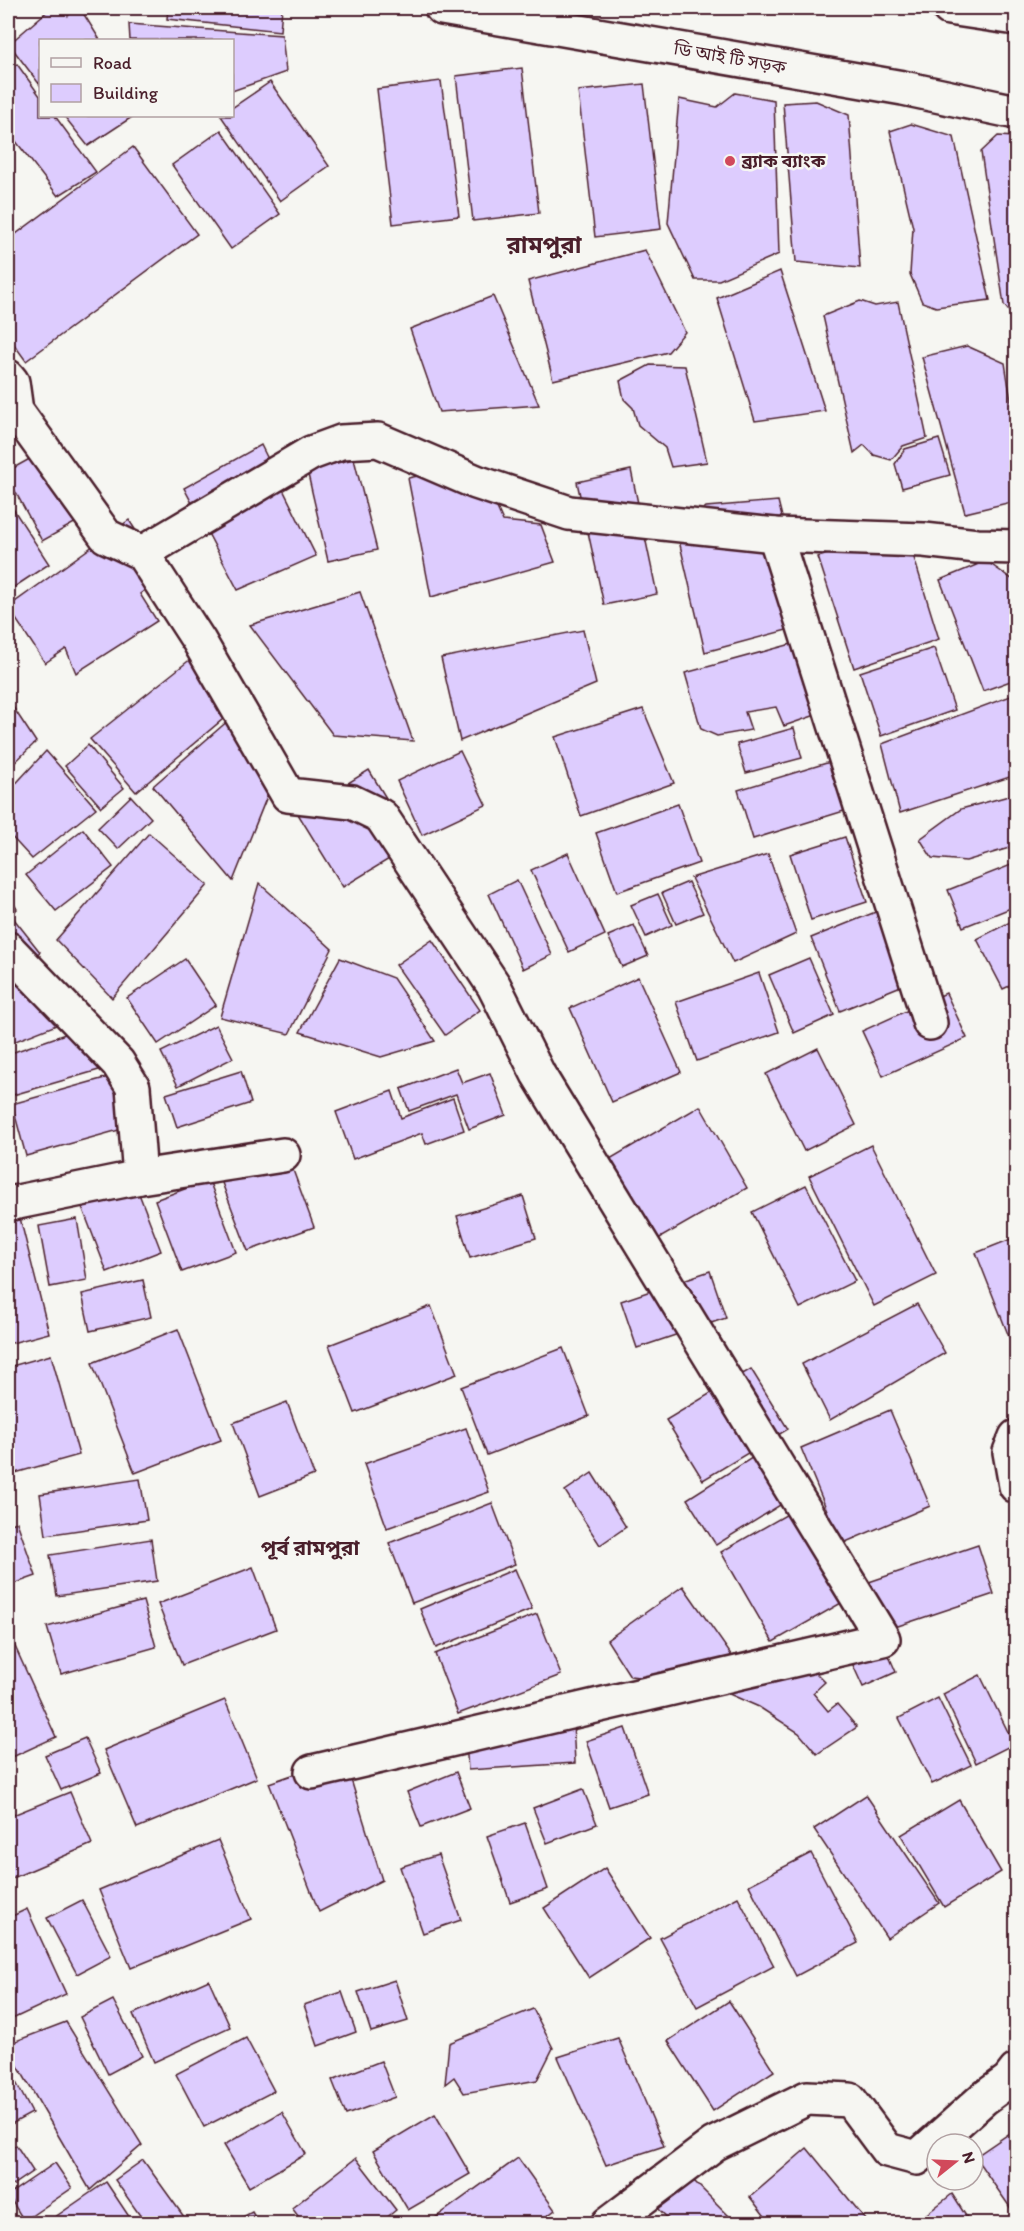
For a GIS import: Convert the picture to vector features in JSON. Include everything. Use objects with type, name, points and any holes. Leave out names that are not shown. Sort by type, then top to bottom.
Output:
[{"type":"street","name":"ডি আই টি সড়ক","points":[[442,8],[903,88],[1017,112]]},
{"type":"street","points":[[964,9],[1017,18]]},
{"type":"street","points":[[8,376],[12,382],[16,411],[106,536],[142,553],[199,641],[288,795],[352,802],[381,816],[494,986],[538,1074],[884,1639],[312,1772]]},
{"type":"street","points":[[142,553],[311,453],[341,442],[378,440],[476,482],[568,513],[775,535],[924,540],[1017,547]]},
{"type":"street","points":[[775,535],[930,1023]]},
{"type":"street","points":[[8,949],[118,1063],[133,1088],[140,1177]]},
{"type":"street","points":[[8,1204],[140,1177],[283,1155]]},
{"type":"street","points":[[1017,1437],[1010,1452],[1017,1486]]},
{"type":"street","points":[[608,2223],[714,2144],[807,2098],[850,2100],[887,2150],[917,2158],[1017,2071]]},
{"type":"building","points":[[51,8],[65,8],[68,16],[76,8],[80,8],[99,39],[39,39],[39,84],[9,44]]},
{"type":"building","points":[[168,8],[282,8],[280,31],[167,19]]},
{"type":"building","points":[[129,24],[282,35],[286,72],[234,90],[234,39],[130,39]]},
{"type":"building","points":[[17,64],[39,95],[39,117],[56,117],[96,172],[58,196],[8,131],[8,71]]},
{"type":"building","points":[[522,68],[539,213],[473,221],[456,76]]},
{"type":"building","points":[[441,81],[459,216],[393,224],[377,89]]},
{"type":"building","points":[[270,82],[329,166],[280,201],[222,117],[234,117],[234,107]]},
{"type":"building","points":[[644,84],[661,229],[595,237],[578,91]]},
{"type":"building","points":[[735,93],[774,100],[779,254],[719,280],[695,280],[668,223],[679,99],[717,107]]},
{"type":"building","points":[[816,101],[849,115],[860,268],[796,262],[783,103]]},
{"type":"building","points":[[65,117],[132,117],[88,146]]},
{"type":"building","points":[[911,124],[954,137],[990,300],[936,307],[922,302],[910,274],[913,228],[890,131]]},
{"type":"building","points":[[221,130],[280,214],[231,249],[172,165]]},
{"type":"building","points":[[998,136],[1016,137],[1016,320],[1004,305],[981,152]]},
{"type":"building","points":[[133,147],[197,234],[26,361],[8,336],[8,240]]},
{"type":"building","points":[[645,250],[685,332],[668,352],[553,380],[528,281]]},
{"type":"building","points":[[780,271],[825,411],[755,421],[717,298]]},
{"type":"building","points":[[493,296],[539,405],[439,412],[410,329]]},
{"type":"building","points":[[860,301],[875,306],[898,302],[927,438],[903,446],[891,460],[874,455],[864,445],[854,453],[823,316]]},
{"type":"building","points":[[967,346],[1005,363],[1016,432],[1016,501],[965,513],[922,357]]},
{"type":"building","points":[[650,365],[685,366],[707,462],[671,467],[665,448],[638,425],[633,408],[624,399],[620,381]]},
{"type":"building","points":[[939,439],[950,475],[902,488],[895,464],[905,449]]},
{"type":"building","points":[[60,442],[98,510],[42,541],[8,478],[8,471]]},
{"type":"building","points":[[261,445],[316,556],[238,590],[184,488]]},
{"type":"building","points":[[354,459],[377,550],[328,561],[307,470]]},
{"type":"building","points":[[477,464],[503,521],[541,525],[555,562],[431,597],[408,478]]},
{"type":"building","points":[[631,470],[657,594],[604,605],[577,482]]},
{"type":"building","points":[[8,501],[49,564],[8,591]]},
{"type":"building","points":[[778,501],[809,624],[705,652],[677,532],[706,507]]},
{"type":"building","points":[[129,520],[164,575],[140,594],[157,621],[76,673],[66,649],[45,663],[8,607]]},
{"type":"building","points":[[892,537],[911,548],[939,639],[854,668],[818,557]]},
{"type":"building","points":[[986,561],[1016,582],[1016,679],[983,691],[940,580]]},
{"type":"building","points":[[360,592],[413,741],[333,735],[250,625]]},
{"type":"building","points":[[583,630],[596,684],[460,741],[441,658]]},
{"type":"building","points":[[810,639],[836,708],[784,726],[776,707],[745,712],[751,730],[717,736],[701,729],[685,673]]},
{"type":"building","points":[[934,648],[955,710],[881,736],[860,672]]},
{"type":"building","points":[[192,658],[229,714],[136,792],[90,739]]},
{"type":"building","points":[[1016,694],[1016,775],[900,813],[882,744]]},
{"type":"building","points":[[8,702],[36,742],[8,769]]},
{"type":"building","points":[[245,706],[284,754],[233,881],[153,786]]},
{"type":"building","points":[[643,709],[674,783],[581,816],[555,737]]},
{"type":"building","points":[[794,728],[802,758],[746,773],[737,744]]},
{"type":"building","points":[[88,745],[124,788],[101,807],[65,766]]},
{"type":"building","points":[[46,751],[96,808],[32,859],[8,833],[8,792]]},
{"type":"building","points":[[460,751],[486,805],[422,835],[397,781]]},
{"type":"building","points":[[830,762],[844,811],[753,839],[738,790]]},
{"type":"building","points":[[369,770],[414,844],[343,887],[298,814]]},
{"type":"building","points":[[1016,794],[1016,846],[966,861],[932,858],[920,839],[961,809]]},
{"type":"building","points":[[131,796],[151,818],[118,849],[98,828]]},
{"type":"building","points":[[678,804],[699,863],[617,892],[596,833]]},
{"type":"building","points":[[83,829],[113,867],[56,911],[26,875]]},
{"type":"building","points":[[149,833],[208,885],[112,998],[56,940]]},
{"type":"building","points":[[845,837],[867,902],[811,920],[790,854]]},
{"type":"building","points":[[568,853],[605,935],[569,952],[531,870]]},
{"type":"building","points":[[768,854],[796,934],[733,963],[691,878]]},
{"type":"building","points":[[1016,863],[1016,906],[963,927],[948,890]]},
{"type":"building","points":[[517,880],[552,955],[523,969],[489,894]]},
{"type":"building","points":[[688,882],[703,913],[676,924],[662,893]]},
{"type":"building","points":[[259,883],[332,949],[289,1034],[220,1017]]},
{"type":"building","points":[[8,894],[17,909],[8,917]]},
{"type":"building","points":[[658,894],[672,925],[646,937],[631,905]]},
{"type":"building","points":[[883,909],[913,981],[840,1011],[811,938]]},
{"type":"building","points":[[14,919],[40,952],[8,978],[8,924]]},
{"type":"building","points":[[1016,919],[1016,983],[1003,989],[977,939]]},
{"type":"building","points":[[634,925],[648,956],[622,967],[608,936]]},
{"type":"building","points":[[432,940],[480,1010],[445,1035],[396,965]]},
{"type":"building","points":[[340,958],[393,978],[435,1041],[381,1057],[300,1032]]},
{"type":"building","points":[[809,958],[834,1015],[794,1033],[769,975]]},
{"type":"building","points":[[185,959],[216,1005],[158,1044],[127,998]]},
{"type":"building","points":[[46,964],[82,1015],[8,1044],[8,991]]},
{"type":"building","points":[[759,973],[779,1032],[697,1061],[676,1002]]},
{"type":"building","points":[[638,977],[681,1072],[612,1102],[570,1008]]},
{"type":"building","points":[[946,993],[967,1038],[883,1076],[862,1031]]},
{"type":"building","points":[[91,1025],[116,1065],[13,1095],[8,1076],[8,1054]]},
{"type":"building","points":[[216,1025],[233,1058],[178,1086],[161,1052]]},
{"type":"building","points":[[818,1048],[856,1125],[804,1151],[766,1074]]},
{"type":"building","points":[[456,1068],[462,1083],[490,1073],[506,1115],[469,1129],[456,1094],[409,1111],[401,1089]]},
{"type":"building","points":[[241,1071],[251,1103],[177,1127],[166,1094]]},
{"type":"building","points":[[112,1076],[126,1128],[26,1156],[12,1104]]},
{"type":"building","points":[[392,1091],[401,1118],[453,1098],[464,1130],[426,1144],[422,1133],[353,1159],[336,1112]]},
{"type":"building","points":[[700,1106],[747,1188],[632,1254],[586,1173]]},
{"type":"building","points":[[871,1145],[936,1275],[874,1306],[809,1176]]},
{"type":"building","points":[[286,1151],[314,1227],[248,1251],[219,1175]]},
{"type":"building","points":[[133,1178],[161,1251],[107,1272],[79,1199]]},
{"type":"building","points":[[209,1180],[236,1252],[182,1272],[155,1200]]},
{"type":"building","points":[[806,1185],[855,1281],[800,1308],[752,1212]]},
{"type":"building","points":[[13,1190],[49,1333],[8,1344],[8,1191]]},
{"type":"building","points":[[523,1196],[536,1238],[470,1258],[457,1216]]},
{"type":"building","points":[[77,1219],[87,1280],[50,1287],[39,1226]]},
{"type":"building","points":[[1016,1237],[1016,1351],[1015,1352],[976,1253]]},
{"type":"building","points":[[710,1271],[726,1318],[637,1348],[621,1301]]},
{"type":"building","points":[[143,1280],[151,1317],[90,1331],[82,1294]]},
{"type":"building","points":[[917,1304],[945,1353],[830,1420],[802,1364]]},
{"type":"building","points":[[431,1306],[457,1374],[355,1413],[329,1345]]},
{"type":"building","points":[[178,1329],[221,1440],[135,1473],[92,1363]]},
{"type":"building","points":[[563,1348],[589,1416],[487,1455],[461,1387]]},
{"type":"building","points":[[51,1355],[79,1455],[8,1475],[8,1367]]},
{"type":"building","points":[[751,1369],[788,1429],[703,1480],[666,1420]]},
{"type":"building","points":[[287,1402],[314,1475],[260,1496],[233,1423]]},
{"type":"building","points":[[890,1410],[930,1506],[841,1544],[801,1448]]},
{"type":"building","points":[[466,1428],[489,1492],[387,1528],[364,1464]]},
{"type":"building","points":[[777,1442],[806,1489],[716,1545],[687,1499]]},
{"type":"building","points":[[592,1473],[626,1527],[600,1545],[565,1491]]},
{"type":"building","points":[[140,1479],[147,1520],[46,1535],[40,1494]]},
{"type":"building","points":[[492,1503],[515,1564],[412,1603],[389,1543]]},
{"type":"building","points":[[805,1504],[857,1594],[773,1642],[721,1552]]},
{"type":"building","points":[[17,1522],[36,1576],[8,1586],[8,1525]]},
{"type":"building","points":[[151,1539],[157,1581],[57,1596],[50,1555]]},
{"type":"building","points":[[978,1545],[994,1594],[883,1631],[866,1583]]},
{"type":"building","points":[[253,1567],[276,1629],[182,1665],[158,1604]]},
{"type":"building","points":[[515,1569],[532,1609],[436,1648],[420,1609]]},
{"type":"building","points":[[683,1586],[739,1666],[714,1685],[630,1676],[607,1640]]},
{"type":"building","points":[[143,1601],[156,1647],[61,1674],[47,1627]]},
{"type":"building","points":[[537,1614],[561,1675],[458,1714],[435,1654]]},
{"type":"building","points":[[875,1624],[896,1672],[863,1687],[841,1639]]},
{"type":"building","points":[[8,1631],[56,1737],[8,1759]]},
{"type":"building","points":[[791,1648],[825,1682],[813,1693],[828,1711],[837,1704],[857,1727],[817,1754],[799,1733],[759,1707],[727,1693]]},
{"type":"building","points":[[980,1675],[1014,1744],[976,1763],[943,1694]]},
{"type":"building","points":[[938,1698],[971,1765],[932,1784],[899,1718]]},
{"type":"building","points":[[225,1700],[257,1778],[137,1828],[104,1750]]},
{"type":"building","points":[[573,1722],[575,1763],[468,1770],[465,1728]]},
{"type":"building","points":[[625,1728],[648,1794],[609,1807],[586,1741]]},
{"type":"building","points":[[85,1738],[101,1773],[61,1790],[45,1755]]},
{"type":"building","points":[[344,1757],[382,1880],[319,1912],[269,1783]]},
{"type":"building","points":[[456,1772],[470,1808],[421,1827],[407,1792]]},
{"type":"building","points":[[583,1789],[597,1824],[547,1843],[533,1808]]},
{"type":"building","points":[[70,1792],[92,1844],[8,1880],[8,1817]]},
{"type":"building","points":[[866,1795],[939,1903],[887,1938],[814,1829]]},
{"type":"building","points":[[959,1800],[1001,1872],[944,1907],[901,1835]]},
{"type":"building","points":[[525,1823],[548,1889],[510,1902],[487,1836]]},
{"type":"building","points":[[218,1840],[251,1919],[131,1968],[99,1890]]},
{"type":"building","points":[[811,1853],[858,1943],[796,1976],[749,1885]]},
{"type":"building","points":[[438,1855],[461,1920],[423,1933],[400,1867]]},
{"type":"building","points":[[605,1868],[650,1938],[589,1978],[544,1908]]},
{"type":"building","points":[[738,1897],[774,1966],[697,2007],[660,1938]]},
{"type":"building","points":[[82,1900],[111,1956],[77,1974],[47,1918]]},
{"type":"building","points":[[27,1909],[66,1994],[8,2021],[8,1918]]},
{"type":"building","points":[[209,1980],[230,2027],[154,2062],[133,2014]]},
{"type":"building","points":[[395,1980],[408,2021],[371,2032],[358,1992]]},
{"type":"building","points":[[342,1992],[356,2032],[318,2046],[304,2005]]},
{"type":"building","points":[[113,2000],[142,2056],[108,2074],[80,2017]]},
{"type":"building","points":[[729,2001],[774,2071],[713,2111],[668,2041]]},
{"type":"building","points":[[533,2009],[553,2048],[537,2080],[464,2093],[454,2077],[445,2084],[449,2043]]},
{"type":"building","points":[[66,2022],[142,2145],[90,2190],[8,2049],[8,2044]]},
{"type":"building","points":[[246,2038],[274,2091],[204,2127],[176,2074]]},
{"type":"building","points":[[618,2038],[664,2146],[606,2165],[558,2057]]},
{"type":"building","points":[[381,2061],[395,2097],[346,2115],[332,2080]]},
{"type":"building","points":[[8,2067],[32,2113],[8,2126]]},
{"type":"building","points":[[282,2112],[306,2154],[249,2187],[224,2145]]},
{"type":"building","points":[[435,2114],[470,2174],[408,2210],[373,2151]]},
{"type":"building","points":[[1016,2129],[1016,2212],[1014,2213],[985,2171],[985,2150]]},
{"type":"building","points":[[16,2145],[33,2171],[8,2188],[8,2151]]},
{"type":"building","points":[[807,2148],[866,2220],[862,2224],[771,2224],[750,2197]]},
{"type":"building","points":[[356,2158],[396,2210],[379,2224],[304,2224],[292,2208]]},
{"type":"building","points":[[518,2158],[555,2210],[536,2224],[439,2224],[435,2218]]},
{"type":"building","points":[[143,2160],[187,2221],[184,2224],[146,2224],[115,2180]]},
{"type":"building","points":[[55,2163],[72,2188],[24,2221],[8,2195]]},
{"type":"building","points":[[688,2175],[737,2224],[673,2224],[657,2207]]},
{"type":"building","points":[[106,2182],[134,2224],[45,2224]]},
{"type":"building","points":[[952,2194],[971,2224],[914,2224]]},
{"type":"building","points":[[252,2212],[259,2224],[230,2224]]},
{"type":"place","name":"ব্র্যাক ব্যাংক","points":[[730,161]]},
{"type":"district","name":"রামপুরা","points":[[544,245]]},
{"type":"district","name":"পূর্ব রামপুরা","points":[[310,1548]]}]
